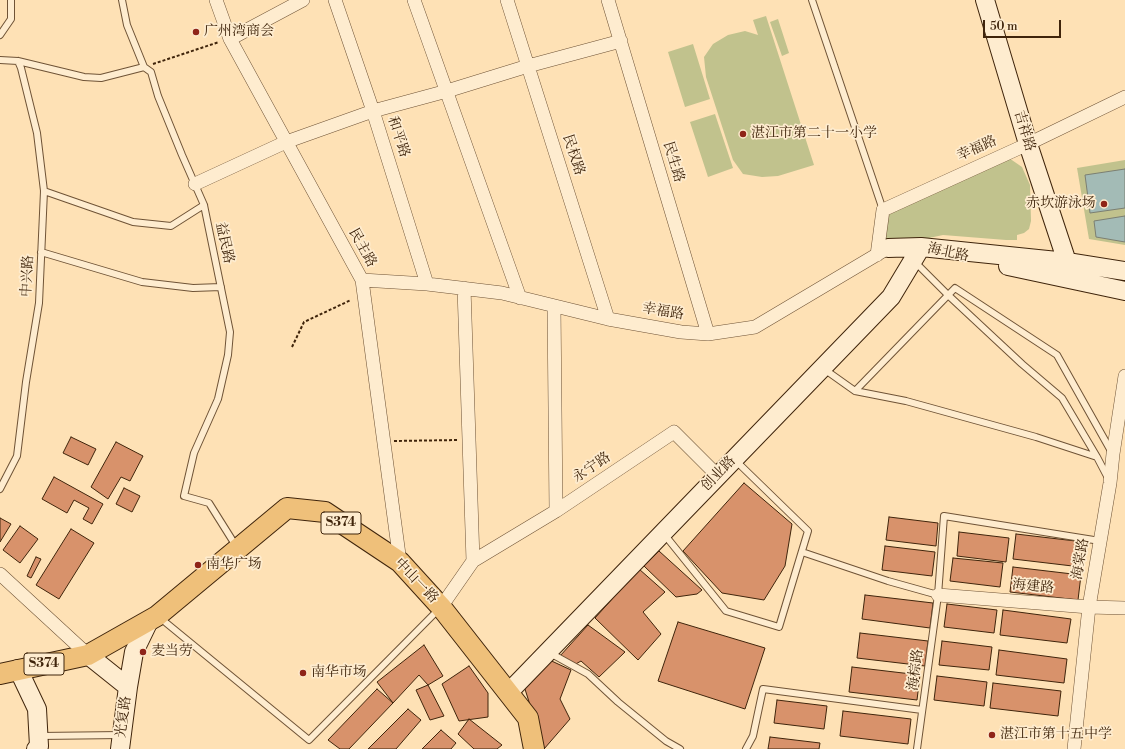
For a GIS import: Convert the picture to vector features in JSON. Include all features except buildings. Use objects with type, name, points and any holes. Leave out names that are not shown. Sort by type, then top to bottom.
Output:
[{"type":"main road","name":"中山一路","points":[[88,655],[153,619],[287,508],[325,512],[400,562],[441,607],[528,718],[534,749]]},
{"type":"main road","name":"S374","points":[[9,671],[88,655]]},
{"type":"street","name":"民主路","points":[[216,0],[230,39],[362,280],[400,562]]},
{"type":"street","points":[[230,39],[303,0]]},
{"type":"street","name":"和平路","points":[[335,0],[373,111],[428,284]]},
{"type":"street","points":[[414,0],[520,298]]},
{"type":"street","name":"民权路","points":[[507,0],[608,319]]},
{"type":"street","name":"民生路","points":[[608,0],[708,334]]},
{"type":"street","name":"吉祥路","points":[[985,0],[1028,144],[1067,262]]},
{"type":"street","points":[[195,184],[286,142],[373,111],[620,41]]},
{"type":"street","name":"幸福路","points":[[883,210],[1028,144],[1125,97]]},
{"type":"street","points":[[883,210],[882,251],[917,254]]},
{"type":"street","name":"幸福路","points":[[362,280],[428,284],[502,293],[608,319],[681,332],[708,334],[755,327],[882,251]]},
{"type":"street","name":"海北路","points":[[917,254],[1067,262],[1125,271]]},
{"type":"street","name":"海北路","points":[[917,254],[1125,291]]},
{"type":"street","name":"创业路","points":[[508,693],[891,297],[917,254]]},
{"type":"street","points":[[441,607],[473,561],[464,288]]},
{"type":"street","points":[[554,306],[556,511]]},
{"type":"street","name":"海棠路","points":[[1074,749],[1089,607],[1101,541],[1125,376]]},
{"type":"street","name":"永宁路","points":[[473,561],[556,511],[674,432],[718,476]]},
{"type":"street","points":[[0,574],[88,655]]},
{"type":"street","name":"海建路","points":[[938,595],[1089,607],[1125,608]]},
{"type":"street","points":[[128,687],[134,652],[153,619]]},
{"type":"street","name":"光复路","points":[[88,655],[128,687],[121,742]]},
{"type":"street","points":[[9,671],[37,709],[37,742]]},
{"type":"lane","points":[[0,35],[10,19],[11,0]]},
{"type":"lane","name":"益民路","points":[[122,0],[127,25],[144,66],[151,72],[158,96],[204,205],[230,332],[228,355],[218,399],[194,453],[184,496],[210,503],[238,549]]},
{"type":"lane","points":[[812,0],[883,210]]},
{"type":"lane","points":[[0,60],[18,61],[84,77],[101,78],[144,66]]},
{"type":"lane","name":"中兴路","points":[[0,489],[17,456],[26,382],[39,304],[44,191],[37,133],[18,61]]},
{"type":"lane","points":[[44,191],[133,222],[171,226],[204,205]]},
{"type":"lane","points":[[41,252],[142,282],[193,288],[221,287]]},
{"type":"lane","points":[[917,254],[948,295],[1022,364],[1062,398],[1097,457],[1110,483]]},
{"type":"lane","points":[[855,391],[955,288],[1057,355],[1113,454]]},
{"type":"lane","points":[[823,368],[855,391],[906,401],[1036,437],[1097,457]]},
{"type":"lane","points":[[663,532],[726,611],[779,627],[808,531],[734,459]]},
{"type":"lane","name":"海棕路","points":[[917,749],[938,595],[944,516],[1101,541]]},
{"type":"lane","points":[[802,552],[888,581],[938,595]]},
{"type":"lane","points":[[153,619],[309,740],[441,607]]},
{"type":"lane","points":[[548,652],[588,674],[618,702],[666,741],[680,749]]},
{"type":"lane","points":[[746,749],[753,736],[763,689],[922,710]]},
{"type":"lane","points":[[37,742],[121,742]]},
{"type":"path","points":[[144,66],[230,39]]},
{"type":"path","points":[[292,347],[304,322],[351,300]]},
{"type":"path","points":[[384,442],[469,440]]},
{"type":"green space","points":[[766,16],[814,165],[778,176],[762,177],[743,174],[733,160],[706,77],[704,57],[713,44],[728,35],[745,31],[758,35],[753,20]]},
{"type":"green space","points":[[778,19],[789,53],[782,56],[770,22]]},
{"type":"green space","points":[[693,44],[710,99],[685,107],[668,52]]},
{"type":"green space","points":[[715,114],[733,168],[708,177],[690,122]]},
{"type":"green space","points":[[1006,156],[1022,167],[1030,185],[1031,221],[1029,229],[1024,233],[1017,235],[1017,240],[943,235],[929,238],[882,240],[885,211]]},
{"type":"green space","name":"赤坎游泳场","points":[[1125,160],[1125,245],[1089,239],[1077,168]]},
{"type":"water","points":[[1125,169],[1125,208],[1090,213],[1085,175]]},
{"type":"water","points":[[1125,216],[1125,242],[1096,237],[1094,221]]},
{"type":"place","name":"广州湾商会","points":[[196,32]]},
{"type":"place","name":"湛江市第二十一小学","points":[[743,134]]},
{"type":"place","name":"赤坎游泳场","points":[[1104,204]]},
{"type":"place","name":"南华广场","points":[[198,565]]},
{"type":"place","name":"麦当劳","points":[[143,652]]},
{"type":"place","name":"南华市场","points":[[303,673]]},
{"type":"place","name":"湛江市第十五中学","points":[[992,735]]}]
